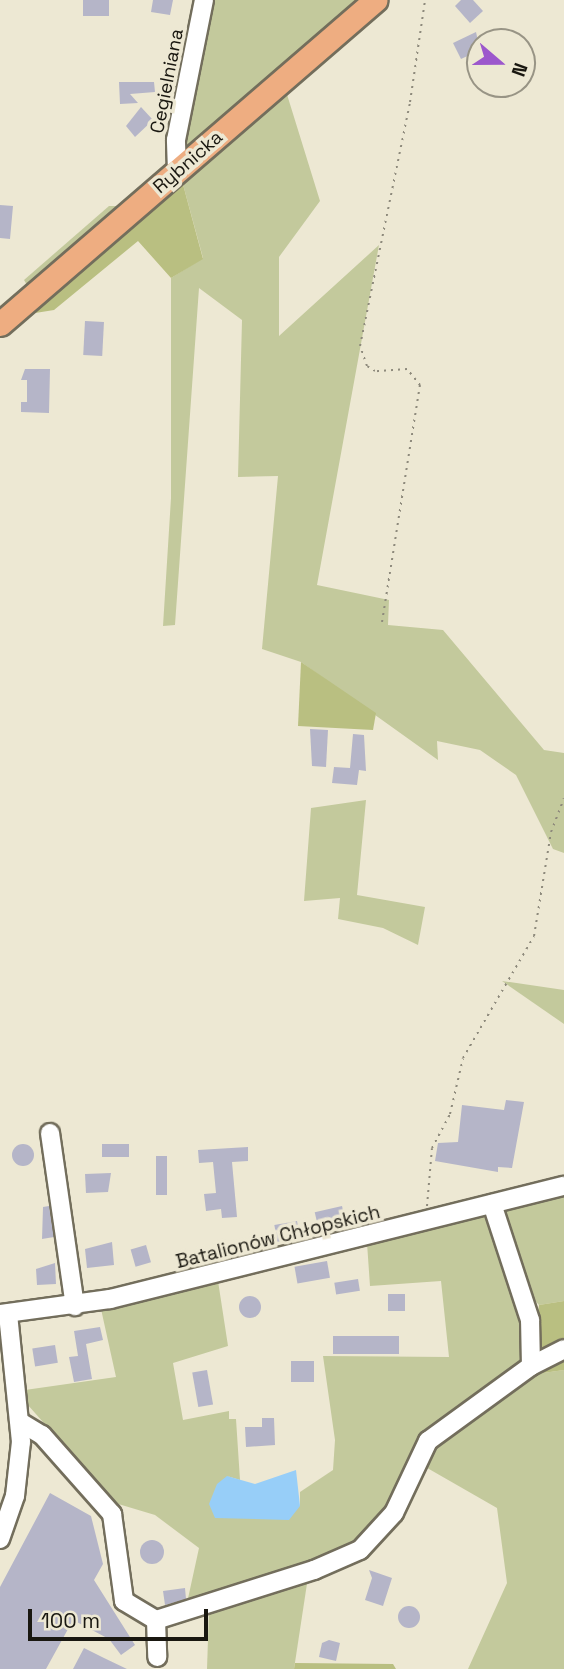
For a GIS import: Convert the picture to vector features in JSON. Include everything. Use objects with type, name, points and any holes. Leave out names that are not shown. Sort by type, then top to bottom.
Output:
[{"type":"main road","name":"Rybnicka","points":[[0,324],[375,0]]},
{"type":"street","name":"Cegielniana","points":[[177,171],[176,140],[204,0]]},
{"type":"street","points":[[50,1133],[75,1306]]},
{"type":"street","name":"Batalionów Chłopskich","points":[[4,1314],[75,1306],[564,1186]]},
{"type":"street","points":[[492,1204],[530,1320],[531,1366]]},
{"type":"street","points":[[0,1539],[17,1483],[20,1422],[4,1314]]},
{"type":"street","points":[[20,1422],[42,1435],[112,1514],[124,1601],[156,1620],[314,1570],[360,1550],[394,1513],[428,1441],[531,1366],[564,1349]]},
{"type":"street","points":[[156,1620],[158,1657]]},
{"type":"path","points":[[382,622],[420,385],[407,369],[366,366],[360,346],[408,114],[425,0]]},
{"type":"path","points":[[428,1221],[432,1148],[481,1020],[514,977],[534,936],[551,832],[564,798]]},
{"type":"green space","points":[[213,0],[359,0],[188,150],[182,142]]},
{"type":"green space","points":[[285,88],[320,201],[279,257],[279,336],[379,245],[317,585],[389,600],[388,625],[443,630],[544,750],[564,753],[564,853],[553,849],[516,775],[480,750],[437,741],[438,760],[301,662],[262,649],[278,476],[238,477],[242,320],[199,288],[175,625],[163,626],[171,498],[171,278],[203,258],[181,177]]},
{"type":"green space","points":[[181,177],[203,259],[171,278],[138,241],[54,310],[29,314]]},
{"type":"green space","points":[[109,206],[125,206],[30,290],[24,280]]},
{"type":"green space","points":[[301,662],[376,713],[373,730],[298,726]]},
{"type":"green space","points":[[366,800],[357,895],[425,907],[418,945],[383,928],[338,919],[340,898],[304,901],[311,808]]},
{"type":"green space","points":[[502,981],[564,990],[564,1024]]},
{"type":"green space","points":[[564,1196],[564,1301],[539,1305],[529,1294],[501,1210]]},
{"type":"green space","points":[[488,1211],[526,1322],[525,1365],[425,1429],[369,1543],[187,1603],[199,1548],[155,1515],[115,1503],[27,1404],[25,1390],[116,1377],[101,1309],[218,1281],[228,1346],[173,1363],[183,1420],[229,1411],[229,1419],[236,1419],[240,1480],[227,1476],[300,1506],[300,1492],[333,1470],[335,1440],[323,1356],[449,1357],[441,1281],[370,1286],[367,1243]]},
{"type":"green space","points":[[564,1301],[564,1370],[529,1375],[539,1305]]},
{"type":"green space","points":[[564,1370],[564,1669],[468,1669],[507,1583],[497,1508],[422,1465],[428,1441],[529,1375]]},
{"type":"green space","points":[[308,1577],[294,1669],[207,1669],[209,1610]]},
{"type":"green space","points":[[295,1663],[393,1664],[396,1669],[294,1669]]},
{"type":"water","points":[[296,1470],[300,1506],[289,1520],[215,1518],[209,1504],[217,1484],[227,1476],[255,1484]]},
{"type":"building","points":[[83,0],[109,0],[109,16],[83,16]]},
{"type":"building","points":[[153,0],[173,0],[170,15],[151,12]]},
{"type":"building","points":[[461,0],[473,0],[483,11],[470,23],[455,6]]},
{"type":"building","points":[[466,37],[466,57],[461,59],[453,43]]},
{"type":"building","points":[[119,82],[154,82],[155,92],[130,94],[138,103],[120,104]]},
{"type":"building","points":[[141,107],[153,120],[135,137],[126,126]]},
{"type":"building","points":[[0,205],[13,206],[10,239],[0,238]]},
{"type":"building","points":[[85,321],[104,322],[102,356],[83,355]]},
{"type":"building","points":[[25,369],[50,369],[49,413],[21,412],[21,402],[27,402],[27,380],[21,380]]},
{"type":"building","points":[[310,729],[328,730],[326,767],[312,766]]},
{"type":"building","points":[[353,734],[364,735],[366,771],[359,770],[357,785],[332,783],[334,767],[350,768]]},
{"type":"building","points":[[506,1100],[524,1102],[512,1168],[498,1167],[498,1172],[435,1161],[438,1143],[458,1142],[462,1105],[504,1110]]},
{"type":"building","points":[[23,1144],[31,1147],[34,1155],[31,1163],[23,1166],[15,1163],[12,1155],[15,1147]]},
{"type":"building","points":[[102,1144],[129,1144],[129,1157],[102,1157]]},
{"type":"building","points":[[248,1147],[248,1161],[232,1162],[237,1217],[222,1218],[221,1209],[206,1211],[204,1194],[216,1193],[213,1162],[199,1163],[198,1150]]},
{"type":"building","points":[[156,1156],[167,1156],[167,1195],[156,1195]]},
{"type":"building","points":[[111,1173],[108,1192],[86,1193],[85,1174]]},
{"type":"building","points":[[49,1206],[54,1237],[42,1239],[43,1207]]},
{"type":"building","points":[[342,1206],[346,1223],[319,1229],[315,1212]]},
{"type":"building","points":[[297,1221],[300,1238],[277,1242],[274,1225]]},
{"type":"building","points":[[112,1242],[114,1265],[87,1268],[85,1249]]},
{"type":"building","points":[[146,1245],[151,1262],[136,1267],[131,1249]]},
{"type":"building","points":[[327,1261],[330,1278],[297,1283],[295,1267]]},
{"type":"building","points":[[55,1263],[56,1284],[37,1285],[36,1269]]},
{"type":"building","points":[[358,1279],[360,1291],[336,1295],[334,1283]]},
{"type":"building","points":[[388,1294],[405,1294],[405,1311],[388,1311]]},
{"type":"building","points":[[250,1296],[258,1299],[261,1307],[258,1315],[250,1318],[242,1315],[239,1307],[242,1299]]},
{"type":"building","points":[[100,1327],[103,1340],[86,1344],[92,1379],[74,1382],[69,1357],[78,1356],[74,1331]]},
{"type":"building","points":[[333,1336],[399,1336],[399,1354],[333,1354]]},
{"type":"building","points":[[55,1345],[58,1363],[35,1366],[32,1349]]},
{"type":"building","points":[[291,1361],[314,1361],[314,1382],[291,1382]]},
{"type":"building","points":[[207,1370],[213,1404],[198,1407],[192,1373]]},
{"type":"building","points":[[262,1418],[274,1418],[275,1445],[246,1447],[245,1427],[262,1427]]},
{"type":"building","points":[[50,1493],[91,1516],[103,1564],[94,1580],[135,1645],[121,1655],[109,1639],[73,1620],[46,1669],[0,1669],[0,1587]]},
{"type":"building","points":[[152,1540],[161,1543],[164,1552],[161,1561],[152,1564],[143,1561],[140,1552],[143,1543]]},
{"type":"building","points":[[369,1570],[392,1578],[383,1606],[365,1600],[372,1578]]},
{"type":"building","points":[[185,1588],[186,1599],[165,1605],[163,1591]]},
{"type":"building","points":[[409,1606],[417,1609],[420,1617],[417,1625],[409,1628],[401,1625],[398,1617],[401,1609]]},
{"type":"building","points":[[329,1640],[340,1643],[336,1661],[319,1657],[322,1643]]},
{"type":"building","points":[[84,1648],[104,1658],[127,1669],[73,1669]]}]
